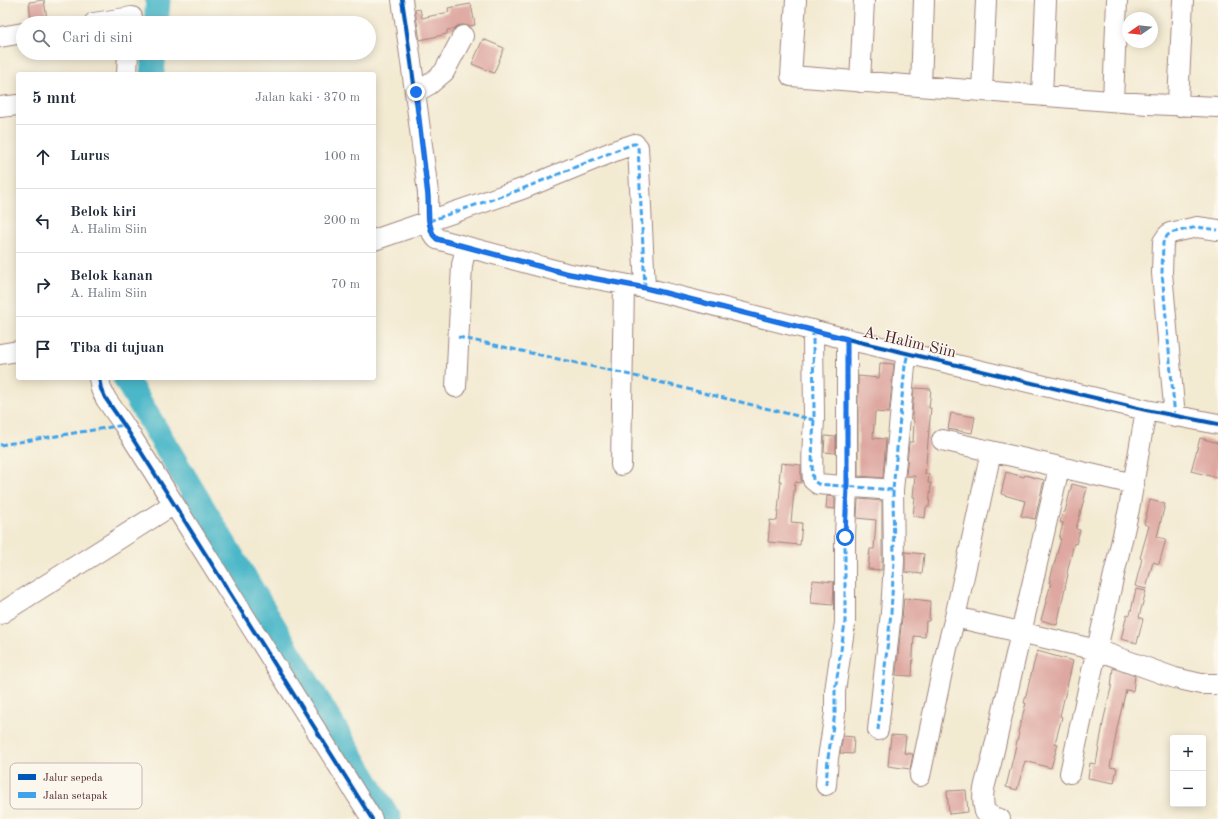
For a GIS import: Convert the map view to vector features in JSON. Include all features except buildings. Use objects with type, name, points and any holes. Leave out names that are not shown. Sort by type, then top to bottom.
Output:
[{"type":"street","name":"A. Halim Siin","points":[[402,0],[416,92],[428,197],[429,221],[433,235],[464,256],[646,288],[847,339],[1175,417],[1218,424]]},
{"type":"street","points":[[796,0],[791,76],[1179,106],[1218,107]]},
{"type":"street","points":[[860,82],[864,0]]},
{"type":"street","points":[[921,86],[924,0]]},
{"type":"street","points":[[982,91],[986,0]]},
{"type":"street","points":[[1042,96],[1046,0]]},
{"type":"street","points":[[1113,101],[1117,0]]},
{"type":"street","points":[[1179,106],[1183,0]]},
{"type":"street","points":[[121,16],[133,13]]},
{"type":"street","points":[[0,37],[16,34]]},
{"type":"street","points":[[416,92],[430,84],[444,72],[463,36]]},
{"type":"street","points":[[127,72],[128,60]]},
{"type":"street","points":[[0,107],[16,105]]},
{"type":"street","points":[[376,239],[522,189],[635,144],[638,147],[646,288]]},
{"type":"street","points":[[1175,417],[1162,273],[1163,242],[1170,233],[1197,227],[1218,230]]},
{"type":"street","points":[[456,387],[464,256]]},
{"type":"street","points":[[621,465],[624,284]]},
{"type":"street","points":[[813,330],[813,480],[818,484],[893,490]]},
{"type":"street","points":[[826,785],[828,758],[835,713],[835,692],[845,623],[847,339]]},
{"type":"street","points":[[0,354],[16,351]]},
{"type":"street","points":[[878,730],[891,613],[894,561],[893,490],[905,366],[908,353]]},
{"type":"street","points":[[99,380],[101,389],[106,399],[124,425],[372,819]]},
{"type":"street","points":[[1070,773],[1129,509],[1146,410]]},
{"type":"street","points":[[942,440],[1134,484]]},
{"type":"street","points":[[920,776],[991,452]]},
{"type":"street","points":[[1000,819],[985,812],[983,792],[992,763],[1059,468]]},
{"type":"street","points":[[0,614],[174,504]]},
{"type":"street","points":[[955,617],[1021,631],[1097,650],[1175,678],[1200,684],[1218,684]]},
{"type":"waterway","points":[[157,16],[158,0]]},
{"type":"waterway","points":[[152,72],[153,60]]},
{"type":"waterway","points":[[126,380],[389,819]]},
{"type":"marked path","points":[[429,221],[522,189],[617,150],[636,144],[638,147],[645,288]]},
{"type":"marked path","points":[[1175,417],[1162,273],[1163,242],[1170,233],[1197,227],[1218,230]]},
{"type":"marked path","points":[[813,330],[813,480],[818,484],[893,490]]},
{"type":"marked path","points":[[458,337],[622,373],[814,420]]},
{"type":"marked path","points":[[826,785],[828,758],[835,713],[835,691],[845,623],[847,339]]},
{"type":"marked path","points":[[878,730],[891,613],[894,561],[893,490],[905,366],[908,353]]},
{"type":"marked path","points":[[0,445],[124,425]]},
{"type":"cycle path","points":[[402,0],[413,72],[428,193],[429,224],[433,235],[437,239],[565,273],[645,288],[847,339],[1146,410],[1218,424]]},
{"type":"cycle path","points":[[99,380],[101,389],[106,399],[124,425],[372,819]]},
{"type":"route","points":[[416,92],[428,197],[429,221],[431,231],[437,239],[564,273],[646,288],[847,339],[847,486],[845,537]]}]
